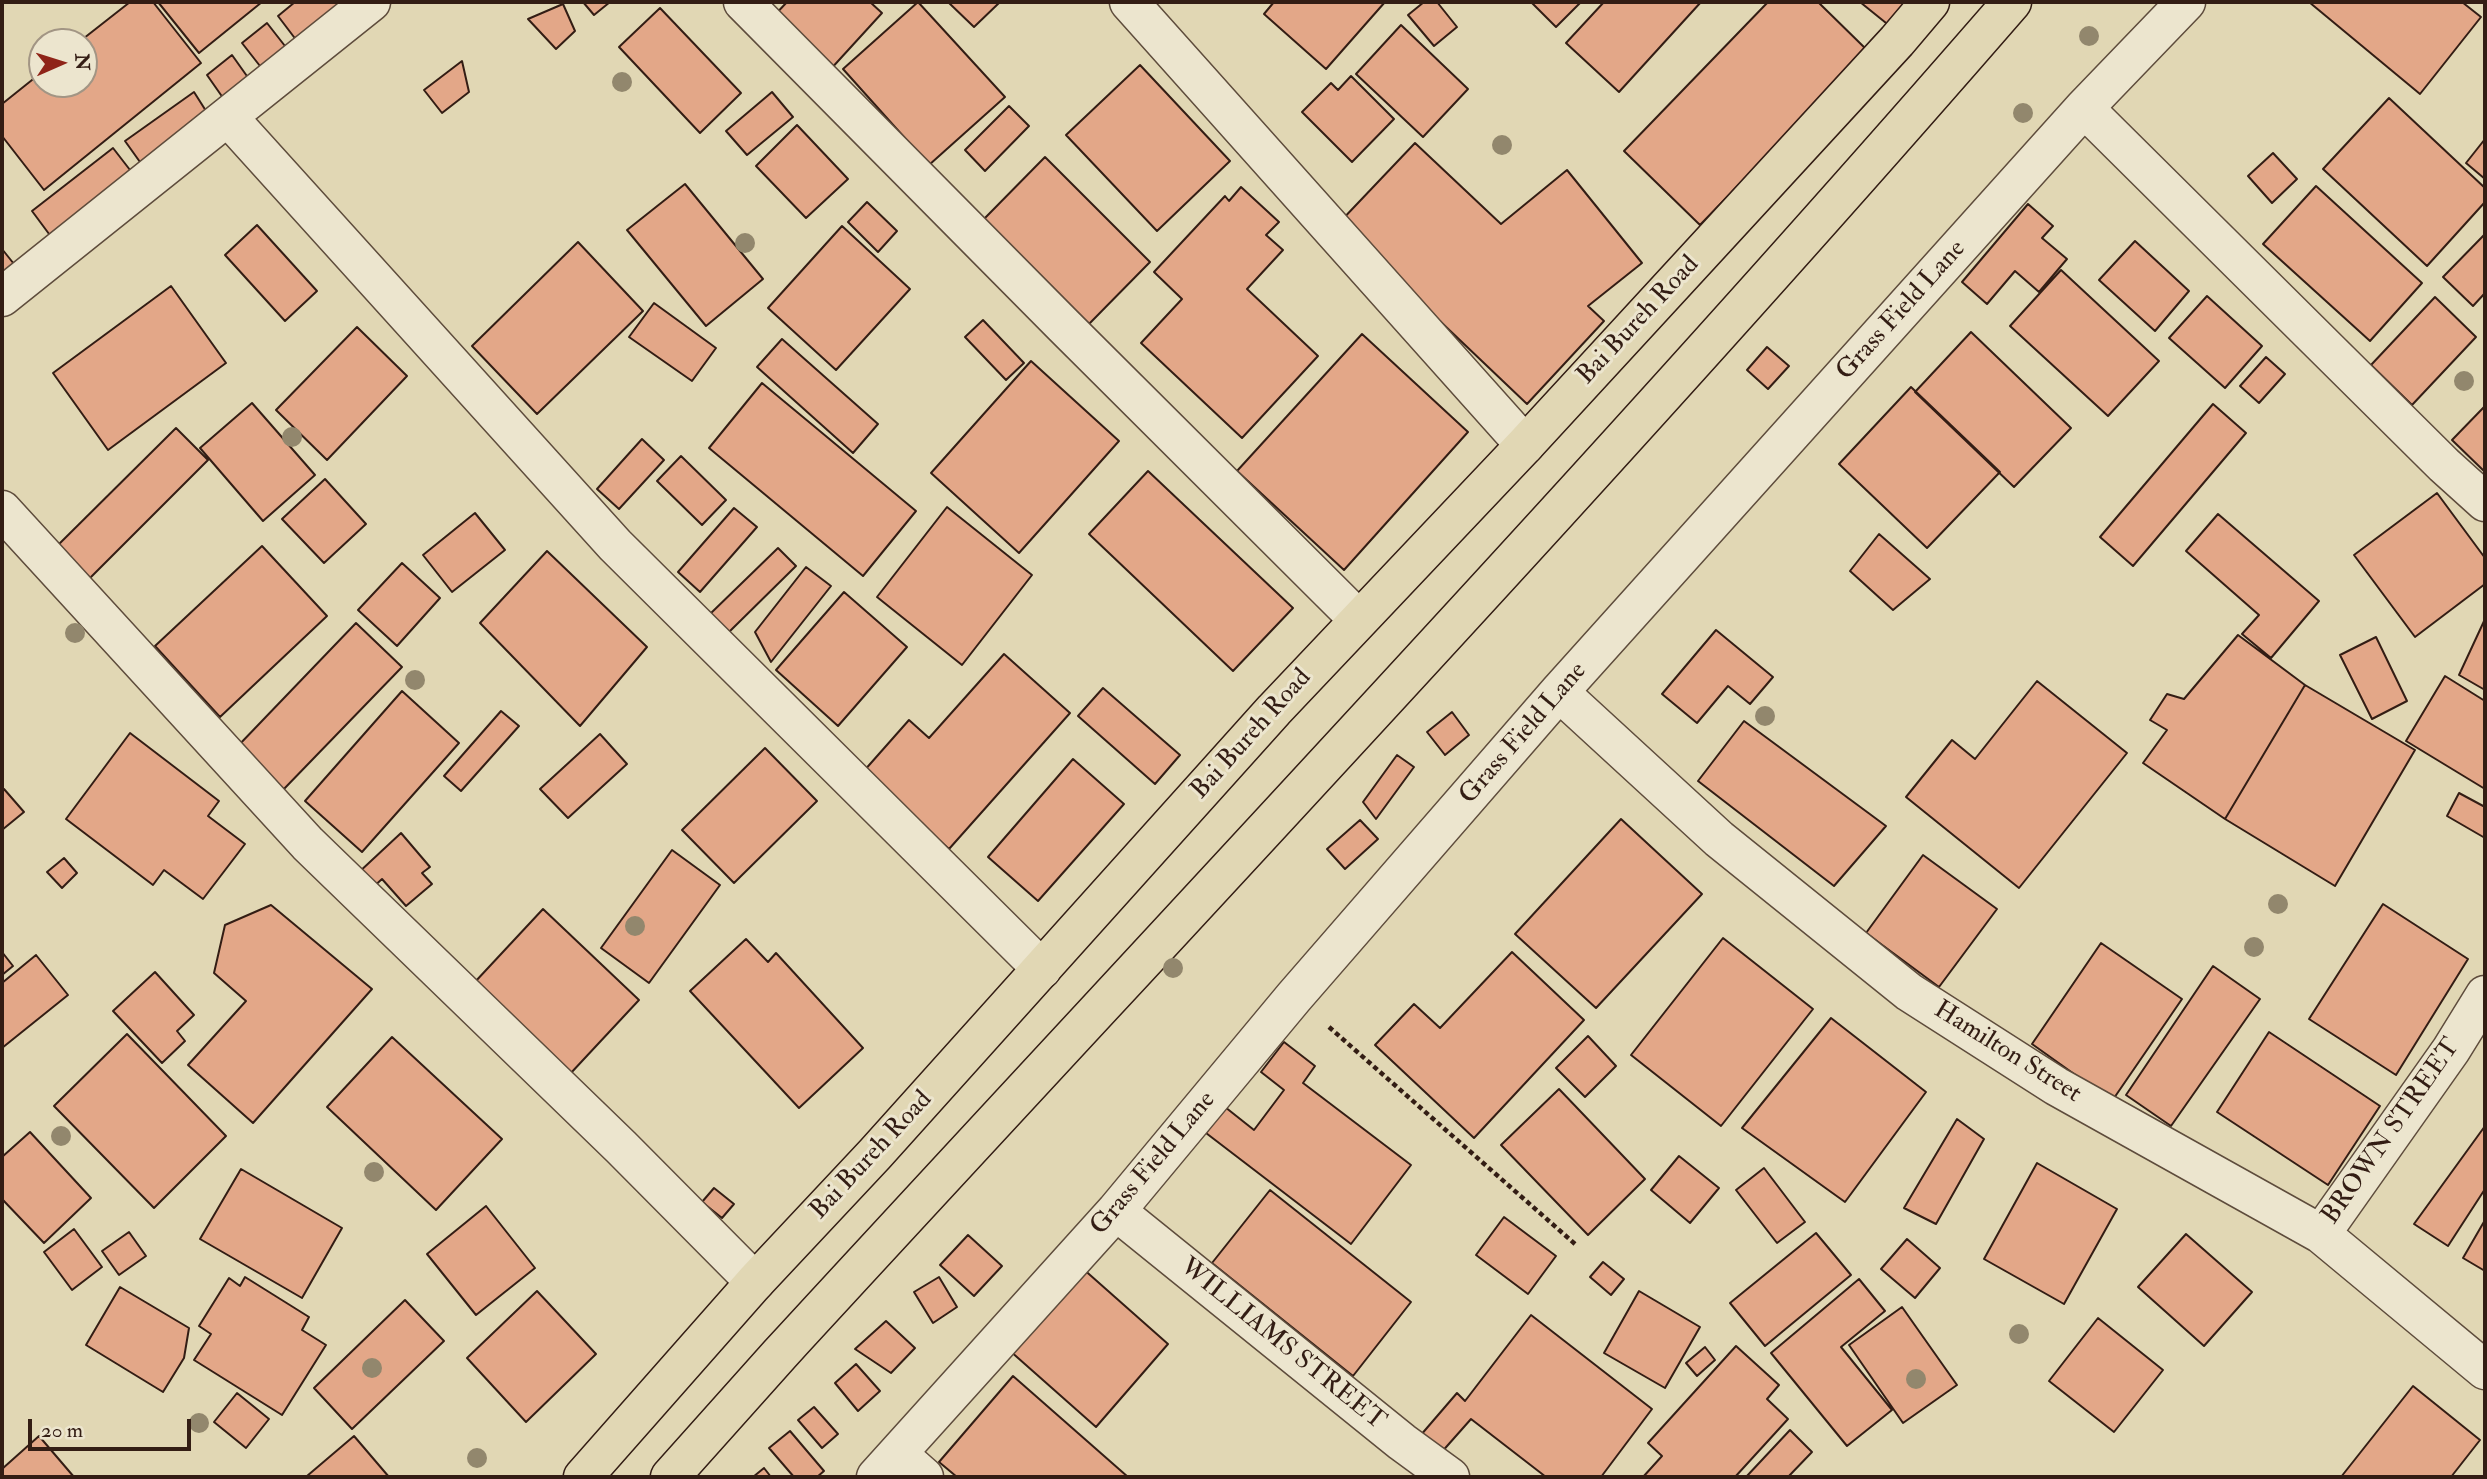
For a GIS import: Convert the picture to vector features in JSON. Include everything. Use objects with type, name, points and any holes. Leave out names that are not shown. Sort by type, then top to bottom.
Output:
[{"type":"highway","name":"Bai Bureh Road","points":[[583,1477],[755,1282],[875,1154],[1358,619],[1525,445],[1930,2]]},
{"type":"highway","points":[[670,1477],[779,1355],[1581,484],[1852,186],[2012,2]]},
{"type":"street","points":[[2,298],[371,2]]},
{"type":"street","points":[[743,2],[1358,619]]},
{"type":"street","points":[[1129,2],[1525,445]]},
{"type":"street","name":"Grass Field Lane","points":[[899,1469],[1294,997],[1559,692],[2084,108],[2186,2]]},
{"type":"street","points":[[2084,108],[2485,502]]},
{"type":"street","points":[[229,117],[615,545],[1042,969]]},
{"type":"street","points":[[2,510],[308,844],[621,1147],[755,1282]]},
{"type":"street","name":"Hamilton Street","points":[[1559,692],[1719,839],[1909,992],[2056,1086],[2321,1234],[2485,1370]]},
{"type":"street","name":"BROWN STREET","points":[[2321,1234],[2451,1050],[2485,995]]},
{"type":"street","name":"WILLIAMS STREET","points":[[1115,1211],[1402,1442],[1450,1477]]},
{"type":"path","points":[[1294,997],[1575,1244]]},
{"type":"building","points":[[130,2],[153,2],[201,63],[44,190],[2,136],[2,104],[28,83],[28,98],[98,98],[97,28]]},
{"type":"building","points":[[158,2],[262,2],[199,53]]},
{"type":"building","points":[[295,2],[344,2],[300,45],[278,16]]},
{"type":"building","points":[[583,2],[610,2],[594,15]]},
{"type":"building","points":[[787,2],[870,2],[882,13],[829,71],[772,18]]},
{"type":"building","points":[[918,2],[1005,97],[929,165],[843,69]]},
{"type":"building","points":[[948,2],[1000,2],[974,27]]},
{"type":"building","points":[[1274,2],[1385,2],[1326,69],[1264,14]]},
{"type":"building","points":[[1424,2],[1437,2],[1457,27],[1434,46],[1408,15]]},
{"type":"building","points":[[1531,2],[1581,2],[1556,27]]},
{"type":"building","points":[[1604,2],[1701,2],[1619,92],[1566,43]]},
{"type":"building","points":[[1768,2],[1818,2],[1868,51],[1700,225],[1624,151]]},
{"type":"building","points":[[1860,2],[1910,2],[1891,27]]},
{"type":"building","points":[[2309,2],[2462,2],[2481,17],[2420,94]]},
{"type":"building","points":[[563,4],[575,31],[556,49],[528,19]]},
{"type":"building","points":[[660,8],[741,93],[700,133],[619,47]]},
{"type":"building","points":[[267,23],[292,55],[267,75],[242,43]]},
{"type":"building","points":[[1401,25],[1468,89],[1423,137],[1356,74]]},
{"type":"building","points":[[232,55],[254,86],[228,105],[207,75]]},
{"type":"building","points":[[462,61],[469,92],[442,113],[424,90]]},
{"type":"building","points":[[1140,65],[1230,161],[1157,231],[1066,135]]},
{"type":"building","points":[[1351,76],[1394,119],[1352,162],[1302,112],[1331,83],[1338,90]]},
{"type":"building","points":[[194,92],[213,122],[145,169],[125,141]]},
{"type":"building","points":[[772,92],[793,117],[747,155],[726,131]]},
{"type":"building","points":[[2389,98],[2485,188],[2485,202],[2427,266],[2323,169]]},
{"type":"building","points":[[1009,106],[1029,126],[985,171],[965,150]]},
{"type":"building","points":[[797,125],[848,179],[806,218],[756,166]]},
{"type":"building","points":[[2485,139],[2485,179],[2466,163]]},
{"type":"building","points":[[1415,143],[1501,224],[1567,170],[1642,263],[1588,306],[1604,321],[1527,404],[1338,224]]},
{"type":"building","points":[[113,148],[137,179],[55,242],[32,211]]},
{"type":"building","points":[[2273,153],[2297,179],[2272,203],[2248,176]]},
{"type":"building","points":[[1045,157],[1150,262],[1089,324],[984,219]]},
{"type":"building","points":[[685,184],[763,279],[706,326],[627,230]]},
{"type":"building","points":[[2316,186],[2422,283],[2370,341],[2263,244]]},
{"type":"building","points":[[1241,187],[1279,222],[1266,235],[1283,250],[1247,289],[1318,356],[1242,438],[1141,343],[1182,299],[1154,272],[1225,196],[1229,201]]},
{"type":"building","points":[[867,202],[897,231],[878,252],[848,222]]},
{"type":"building","points":[[2028,204],[2053,226],[2042,238],[2067,259],[2039,292],[2015,271],[1987,304],[1962,282]]},
{"type":"building","points":[[257,225],[317,291],[285,321],[225,255]]},
{"type":"building","points":[[842,226],[910,289],[836,370],[768,308]]},
{"type":"building","points":[[2485,234],[2485,293],[2473,306],[2443,277]]},
{"type":"building","points":[[2135,241],[2189,291],[2155,331],[2099,280]]},
{"type":"building","points":[[578,242],[643,311],[537,414],[472,346]]},
{"type":"building","points":[[2,249],[18,269],[2,281]]},
{"type":"building","points":[[2061,270],[2159,361],[2108,416],[2010,326]]},
{"type":"building","points":[[171,286],[226,363],[108,450],[53,373]]},
{"type":"building","points":[[2207,296],[2262,346],[2225,388],[2169,338]]},
{"type":"building","points":[[2435,297],[2476,337],[2412,405],[2371,365]]},
{"type":"building","points":[[654,303],[716,348],[692,381],[629,337]]},
{"type":"building","points":[[983,320],[1024,363],[1006,380],[965,337]]},
{"type":"building","points":[[357,327],[407,376],[327,460],[276,410]]},
{"type":"building","points":[[1971,332],[2071,428],[2014,487],[1915,392]]},
{"type":"building","points":[[1362,334],[1468,432],[1344,570],[1237,471]]},
{"type":"building","points":[[782,339],[878,424],[853,453],[757,367]]},
{"type":"building","points":[[1767,347],[1789,366],[1768,389],[1747,370]]},
{"type":"building","points":[[2266,357],[2285,374],[2259,403],[2240,386]]},
{"type":"building","points":[[1031,361],[1119,441],[1019,553],[931,473]]},
{"type":"building","points":[[762,383],[916,511],[863,576],[709,448]]},
{"type":"building","points":[[1911,387],[2000,472],[1927,548],[1839,464]]},
{"type":"building","points":[[252,403],[315,475],[263,521],[200,448]]},
{"type":"building","points":[[2213,404],[2246,433],[2133,566],[2100,537]]},
{"type":"building","points":[[2485,406],[2485,472],[2452,440]]},
{"type":"building","points":[[176,428],[208,460],[82,586],[50,553]]},
{"type":"building","points":[[642,439],[664,460],[619,509],[597,489]]},
{"type":"building","points":[[681,456],[726,500],[702,525],[657,481]]},
{"type":"building","points":[[1148,471],[1293,608],[1233,671],[1089,534]]},
{"type":"building","points":[[325,479],[366,524],[324,563],[282,519]]},
{"type":"building","points":[[2437,493],[2485,558],[2485,584],[2415,637],[2354,555]]},
{"type":"building","points":[[947,507],[1032,575],[962,665],[877,597]]},
{"type":"building","points":[[734,508],[757,527],[700,592],[678,572]]},
{"type":"building","points":[[475,513],[505,550],[452,592],[423,555]]},
{"type":"building","points":[[2218,514],[2319,601],[2271,658],[2242,634],[2259,615],[2186,551]]},
{"type":"building","points":[[1879,534],[1930,579],[1893,610],[1850,571]]},
{"type":"building","points":[[262,546],[327,616],[220,717],[155,646]]},
{"type":"building","points":[[778,548],[796,566],[728,633],[709,615]]},
{"type":"building","points":[[547,551],[647,647],[580,726],[480,623]]},
{"type":"building","points":[[402,563],[440,598],[397,646],[358,610]]},
{"type":"building","points":[[806,567],[831,586],[771,662],[755,632]]},
{"type":"building","points":[[844,592],[907,647],[838,726],[776,670]]},
{"type":"building","points":[[2485,619],[2485,690],[2459,675]]},
{"type":"building","points":[[356,623],[402,667],[282,791],[237,747]]},
{"type":"building","points":[[1716,630],[1773,677],[1750,704],[1728,686],[1697,723],[1662,694]]},
{"type":"building","points":[[2238,635],[2305,685],[2225,819],[2143,763],[2167,730],[2150,720],[2167,694],[2184,699]]},
{"type":"building","points":[[2376,637],[2407,701],[2372,719],[2340,655]]},
{"type":"building","points":[[1004,654],[1070,713],[949,849],[863,772],[909,720],[929,738]]},
{"type":"building","points":[[2445,676],[2485,701],[2485,789],[2406,741]]},
{"type":"building","points":[[2037,681],[2127,753],[2019,888],[1906,797],[1952,740],[1975,759]]},
{"type":"building","points":[[2305,685],[2415,750],[2335,886],[2225,819]]},
{"type":"building","points":[[1103,688],[1180,755],[1155,784],[1078,716]]},
{"type":"building","points":[[402,691],[459,743],[362,852],[305,801]]},
{"type":"building","points":[[501,711],[519,726],[461,791],[444,776]]},
{"type":"building","points":[[1452,712],[1469,735],[1445,755],[1427,732]]},
{"type":"building","points":[[1744,721],[1886,826],[1834,886],[1698,781]]},
{"type":"building","points":[[130,733],[219,801],[208,816],[245,844],[203,899],[164,870],[153,885],[66,819]]},
{"type":"building","points":[[600,734],[627,764],[568,818],[540,789]]},
{"type":"building","points":[[765,748],[817,801],[734,883],[682,830]]},
{"type":"building","points":[[1397,755],[1414,767],[1376,819],[1363,802]]},
{"type":"building","points":[[1073,759],[1124,804],[1038,901],[988,857]]},
{"type":"building","points":[[4,789],[24,812],[2,830],[2,791]]},
{"type":"building","points":[[2459,793],[2485,807],[2485,838],[2447,816]]},
{"type":"building","points":[[1621,819],[1702,894],[1596,1008],[1515,934]]},
{"type":"building","points":[[1360,820],[1378,839],[1345,869],[1327,849]]},
{"type":"building","points":[[401,833],[430,867],[422,873],[432,884],[406,906],[382,879],[370,890],[357,874]]},
{"type":"building","points":[[672,850],[720,885],[649,983],[601,948]]},
{"type":"building","points":[[1923,855],[1997,909],[1939,987],[1866,933]]},
{"type":"building","points":[[64,858],[77,873],[62,888],[47,872]]},
{"type":"building","points":[[2383,904],[2468,959],[2396,1075],[2309,1019]]},
{"type":"building","points":[[271,905],[372,989],[253,1123],[188,1065],[246,1001],[214,973],[225,925]]},
{"type":"building","points":[[543,909],[639,1000],[570,1074],[474,983]]},
{"type":"building","points":[[1723,938],[1813,1009],[1721,1126],[1631,1055]]},
{"type":"building","points":[[746,939],[768,962],[776,953],[863,1048],[799,1108],[690,991]]},
{"type":"building","points":[[2101,943],[2182,999],[2112,1101],[2032,1044]]},
{"type":"building","points":[[2,952],[13,966],[2,975]]},
{"type":"building","points":[[1512,952],[1584,1020],[1474,1138],[1375,1045],[1414,1004],[1440,1028]]},
{"type":"building","points":[[36,955],[68,995],[2,1048],[2,983]]},
{"type":"building","points":[[2213,966],[2260,999],[2171,1126],[2126,1095]]},
{"type":"building","points":[[155,972],[194,1015],[177,1031],[185,1041],[162,1063],[113,1011]]},
{"type":"building","points":[[1831,1018],[1926,1092],[1845,1202],[1742,1128]]},
{"type":"building","points":[[2269,1032],[2380,1106],[2328,1185],[2217,1112]]},
{"type":"building","points":[[127,1034],[226,1136],[154,1208],[54,1106]]},
{"type":"building","points":[[1588,1036],[1616,1066],[1585,1097],[1556,1068]]},
{"type":"building","points":[[392,1037],[502,1139],[436,1210],[327,1107]]},
{"type":"building","points":[[1284,1042],[1315,1066],[1303,1083],[1411,1165],[1351,1244],[1206,1133],[1225,1107],[1254,1130],[1284,1090],[1261,1072]]},
{"type":"building","points":[[1559,1089],[1645,1179],[1588,1235],[1501,1145]]},
{"type":"building","points":[[1957,1119],[1984,1139],[1936,1224],[1904,1208]]},
{"type":"building","points":[[2485,1126],[2485,1189],[2448,1246],[2414,1224]]},
{"type":"building","points":[[30,1132],[91,1198],[44,1243],[2,1199],[2,1157]]},
{"type":"building","points":[[1679,1156],[1719,1188],[1690,1223],[1651,1190]]},
{"type":"building","points":[[2037,1163],[2117,1209],[2064,1304],[1984,1259]]},
{"type":"building","points":[[1764,1168],[1805,1222],[1777,1243],[1736,1190]]},
{"type":"building","points":[[241,1169],[342,1228],[302,1298],[200,1239]]},
{"type":"building","points":[[714,1188],[734,1204],[722,1218],[702,1202]]},
{"type":"building","points":[[1270,1190],[1411,1302],[1353,1376],[1212,1263]]},
{"type":"building","points":[[486,1206],[535,1268],[476,1315],[427,1254]]},
{"type":"building","points":[[1504,1217],[1556,1256],[1528,1294],[1476,1255]]},
{"type":"building","points":[[2485,1220],[2485,1271],[2463,1258]]},
{"type":"building","points":[[74,1229],[102,1267],[72,1290],[44,1252]]},
{"type":"building","points":[[129,1232],[146,1256],[119,1275],[102,1251]]},
{"type":"building","points":[[1816,1233],[1851,1275],[1765,1346],[1730,1303]]},
{"type":"building","points":[[2186,1234],[2252,1292],[2204,1346],[2138,1287]]},
{"type":"building","points":[[968,1235],[1002,1266],[974,1296],[940,1265]]},
{"type":"building","points":[[1907,1239],[1940,1268],[1915,1298],[1881,1269]]},
{"type":"building","points":[[1603,1262],[1624,1279],[1611,1295],[1590,1277]]},
{"type":"building","points":[[1081,1267],[1168,1344],[1096,1427],[1009,1350]]},
{"type":"building","points":[[245,1277],[309,1317],[302,1330],[326,1345],[282,1415],[194,1360],[211,1334],[199,1326],[229,1278],[240,1286]]},
{"type":"building","points":[[939,1277],[957,1307],[933,1323],[914,1292]]},
{"type":"building","points":[[1859,1279],[1885,1311],[1841,1347],[1892,1410],[1847,1446],[1771,1353]]},
{"type":"building","points":[[120,1287],[189,1328],[184,1358],[163,1392],[86,1345]]},
{"type":"building","points":[[537,1291],[596,1354],[526,1422],[467,1358]]},
{"type":"building","points":[[1639,1291],[1700,1327],[1665,1388],[1604,1353]]},
{"type":"building","points":[[405,1300],[444,1341],[352,1429],[314,1388]]},
{"type":"building","points":[[1902,1307],[1957,1385],[1903,1423],[1849,1345]]},
{"type":"building","points":[[1531,1315],[1652,1409],[1601,1477],[1546,1477],[1471,1419],[1440,1454],[1420,1436],[1457,1393],[1465,1401]]},
{"type":"building","points":[[2098,1318],[2163,1370],[2114,1432],[2049,1381]]},
{"type":"building","points":[[886,1321],[915,1348],[891,1373],[855,1349]]},
{"type":"building","points":[[1736,1346],[1779,1385],[1767,1399],[1788,1419],[1735,1477],[1643,1477],[1662,1456],[1648,1443]]},
{"type":"building","points":[[1705,1347],[1715,1360],[1697,1376],[1686,1363]]},
{"type":"building","points":[[856,1364],[880,1391],[858,1411],[835,1383]]},
{"type":"building","points":[[1013,1376],[1128,1477],[957,1477],[939,1462]]},
{"type":"building","points":[[2413,1386],[2480,1440],[2451,1477],[2341,1477]]},
{"type":"building","points":[[237,1393],[269,1419],[246,1448],[214,1422]]},
{"type":"building","points":[[814,1407],[838,1434],[822,1448],[798,1420]]},
{"type":"building","points":[[1790,1430],[1812,1452],[1788,1477],[1746,1477]]},
{"type":"building","points":[[790,1431],[824,1471],[817,1477],[794,1477],[769,1448]]},
{"type":"building","points":[[39,1436],[74,1477],[2,1477],[2,1469]]},
{"type":"building","points":[[354,1436],[389,1477],[307,1476]]},
{"type":"building","points":[[764,1468],[771,1477],[753,1477]]}]
